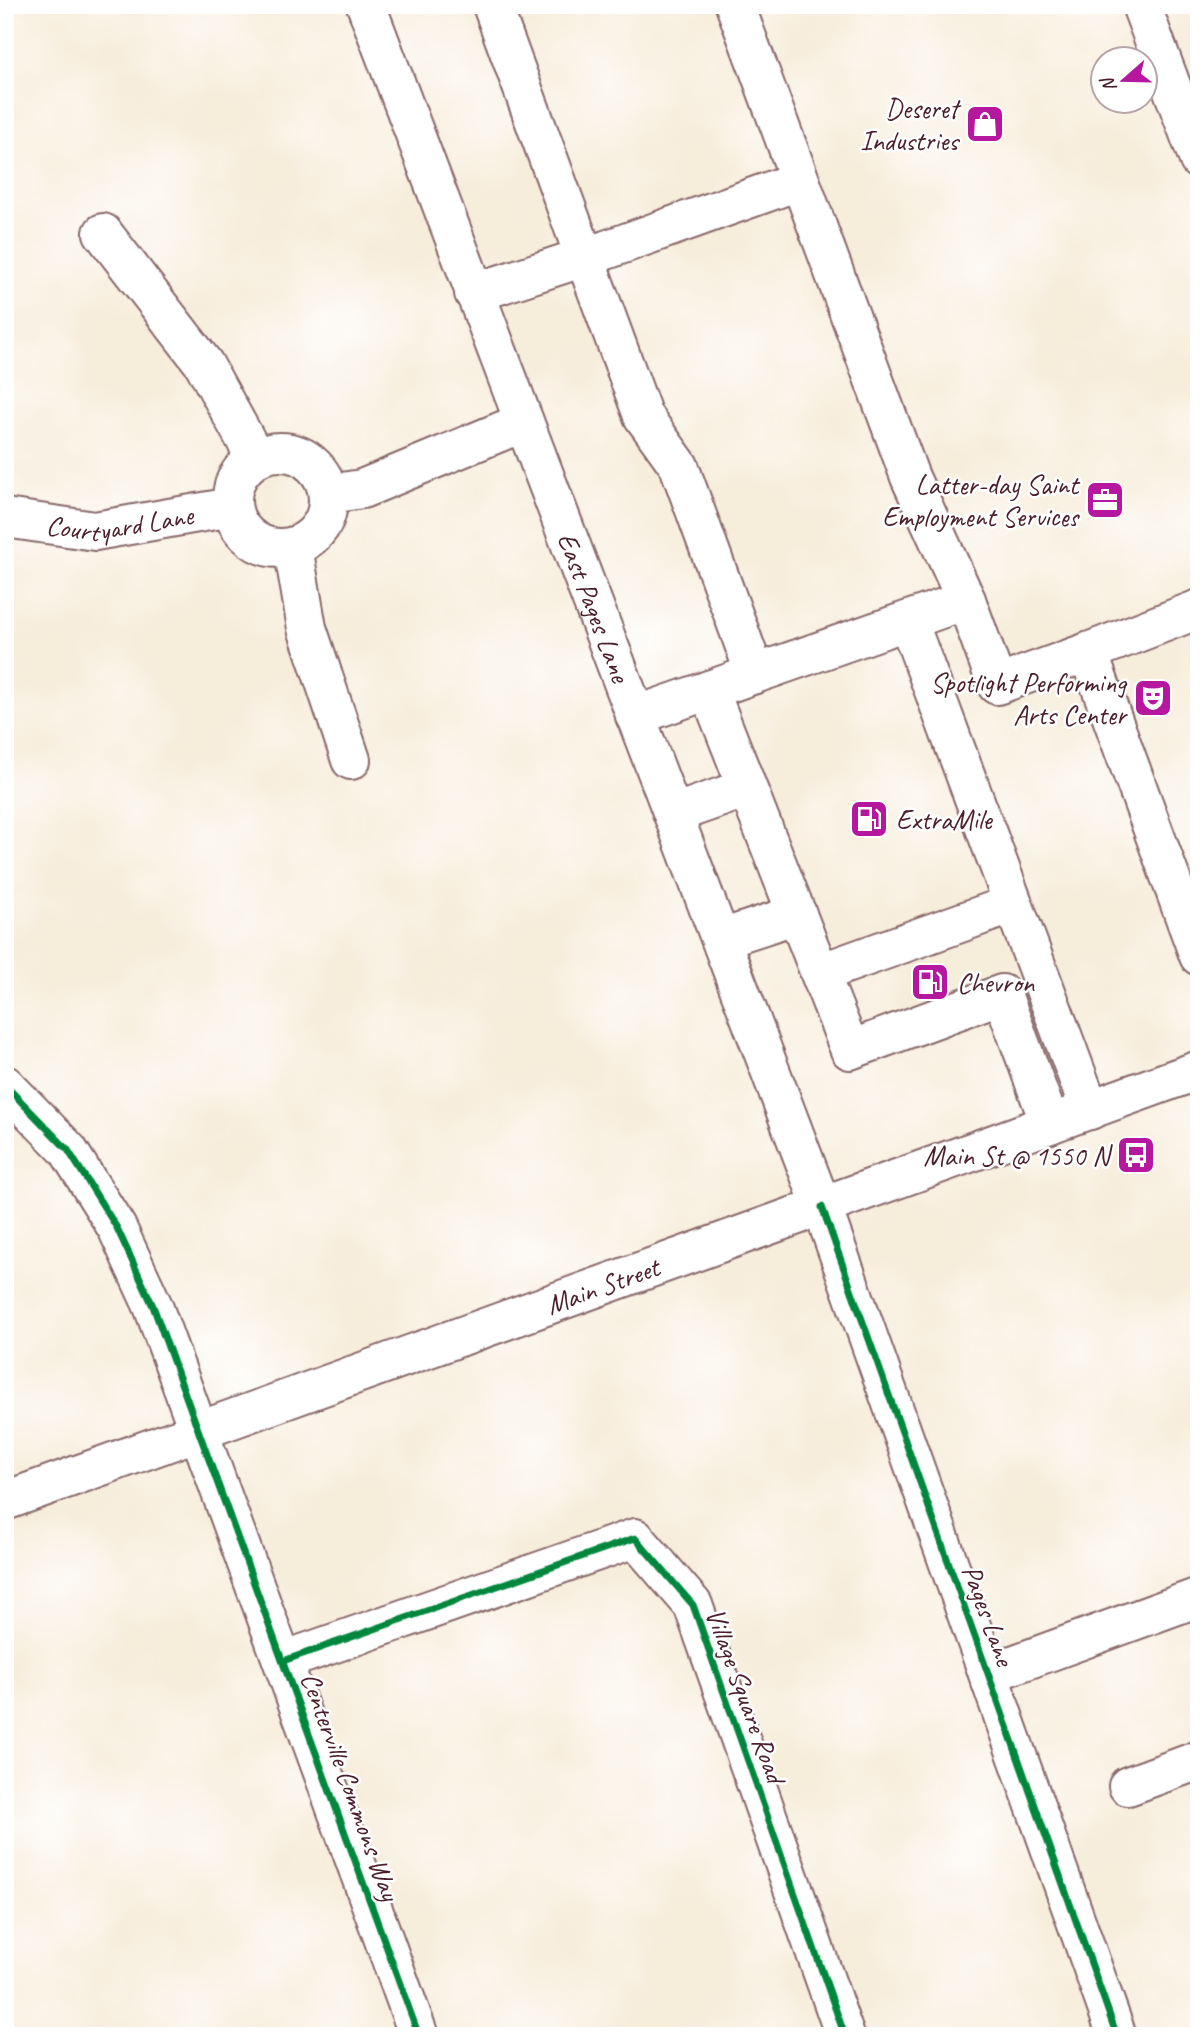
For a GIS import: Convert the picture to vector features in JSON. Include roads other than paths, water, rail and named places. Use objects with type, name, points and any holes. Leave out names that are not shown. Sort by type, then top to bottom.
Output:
[{"type":"street","name":"East Pages Lane","points":[[366,5],[822,1207]]},
{"type":"street","points":[[492,5],[643,416],[680,466],[755,674]]},
{"type":"street","points":[[735,5],[798,181],[910,477],[966,600],[997,685],[1199,609]]},
{"type":"street","points":[[1141,5],[1199,160]]},
{"type":"street","points":[[474,293],[798,181]]},
{"type":"street","points":[[103,233],[204,364],[255,457],[278,451],[295,453],[314,464],[323,478],[328,494],[323,524],[312,537],[293,547],[307,628],[351,760]]},
{"type":"street","points":[[328,494],[362,489],[524,422]]},
{"type":"street","name":"Courtyard Lane","points":[[255,457],[238,475],[232,490],[232,507],[237,524],[255,541],[271,548],[293,547]]},
{"type":"street","name":"Courtyard Lane","points":[[5,518],[95,531],[232,507]]},
{"type":"street","points":[[635,716],[966,600]]},
{"type":"street","points":[[908,621],[1090,1110]]},
{"type":"street","points":[[1088,652],[1199,956]]},
{"type":"street","points":[[709,690],[850,1050],[1002,994],[1050,1124]]},
{"type":"street","points":[[673,814],[747,788]]},
{"type":"street","points":[[820,973],[1013,904]]},
{"type":"street","points":[[720,939],[797,914]]},
{"type":"street","name":"Main Street","points":[[5,1501],[197,1434],[735,1235],[822,1207],[1199,1070]]},
{"type":"street","name":"Centerville Commons Way","points":[[5,1085],[68,1150],[117,1228],[153,1306],[197,1434],[283,1661],[419,2036]]},
{"type":"street","name":"Pages Lane","points":[[822,1207],[1117,2036]]},
{"type":"street","name":"Village Square Road","points":[[283,1661],[635,1538],[692,1605],[845,2036]]},
{"type":"street","points":[[988,1674],[1199,1597]]},
{"type":"street","points":[[1128,1786],[1199,1760]]},
{"type":"place","name":"Deseret Industries","points":[[985,124]]},
{"type":"place","name":"Latter-day Saint Employment Services","points":[[1105,500]]},
{"type":"place","name":"Spotlight Performing Arts Center","points":[[1153,698]]},
{"type":"place","name":"ExtraMile","points":[[869,819]]},
{"type":"place","name":"Chevron","points":[[930,982]]},
{"type":"place","name":"Main St @ 1550 N","points":[[1136,1155]]}]
